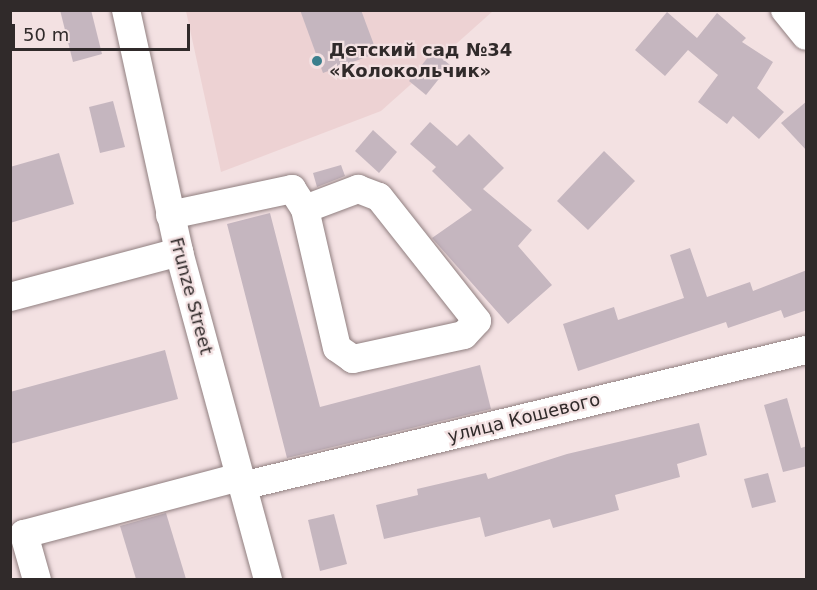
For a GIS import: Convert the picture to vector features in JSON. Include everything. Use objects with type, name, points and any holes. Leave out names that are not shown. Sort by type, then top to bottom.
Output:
[{"type":"street","name":"Frunze Street","points":[[126,10],[179,252],[268,579]]},
{"type":"street","points":[[785,10],[807,36]]},
{"type":"street","points":[[170,215],[292,189],[305,209],[337,348],[353,359],[464,335],[477,321],[379,197],[358,189],[305,209]]},
{"type":"street","points":[[10,297],[179,252]]},
{"type":"street","name":"улица Кошевого","points":[[37,579],[24,534],[241,481],[807,350]]},
{"type":"shaded area","name":"Детский сад №34 «Колокольчик»","points":[[186,11],[493,11],[381,111],[221,172]]},
{"type":"building","points":[[60,10],[91,10],[102,54],[73,62]]},
{"type":"building","points":[[300,10],[361,10],[377,53],[323,73]]},
{"type":"building","points":[[667,12],[697,38],[717,13],[746,38],[742,42],[773,62],[757,88],[784,112],[759,139],[733,116],[727,124],[698,102],[718,75],[688,50],[665,76],[635,50]]},
{"type":"building","points":[[433,51],[450,65],[426,95],[409,81]]},
{"type":"building","points":[[113,101],[125,147],[100,153],[89,107]]},
{"type":"building","points":[[807,101],[807,151],[781,123]]},
{"type":"building","points":[[430,122],[457,146],[469,134],[504,168],[483,189],[532,230],[518,246],[552,285],[508,324],[432,238],[472,210],[432,171],[436,167],[410,144]]},
{"type":"building","points":[[373,130],[397,152],[379,173],[355,151]]},
{"type":"building","points":[[604,151],[635,181],[588,230],[557,201]]},
{"type":"building","points":[[59,153],[74,204],[10,223],[10,167]]},
{"type":"building","points":[[341,165],[345,176],[317,187],[313,173]]},
{"type":"building","points":[[270,213],[320,407],[480,365],[491,409],[287,458],[227,224]]},
{"type":"building","points":[[690,248],[707,297],[750,282],[753,291],[807,270],[807,310],[784,318],[781,310],[728,328],[726,322],[578,371],[563,324],[614,307],[618,320],[684,298],[670,255]]},
{"type":"building","points":[[165,350],[178,399],[10,444],[10,392]]},
{"type":"building","points":[[787,398],[801,448],[807,446],[807,466],[783,472],[764,405]]},
{"type":"building","points":[[699,423],[707,455],[677,464],[680,477],[615,495],[619,510],[553,528],[550,519],[485,537],[480,517],[384,539],[376,505],[418,495],[417,489],[486,473],[488,479],[567,454]]},
{"type":"building","points":[[768,473],[776,502],[752,508],[744,479]]},
{"type":"building","points":[[166,513],[186,579],[136,579],[120,526]]},
{"type":"building","points":[[334,514],[347,564],[320,571],[308,520]]},
{"type":"place","name":"Детский сад №34 «Колокольчик»","points":[[317,61]]}]
